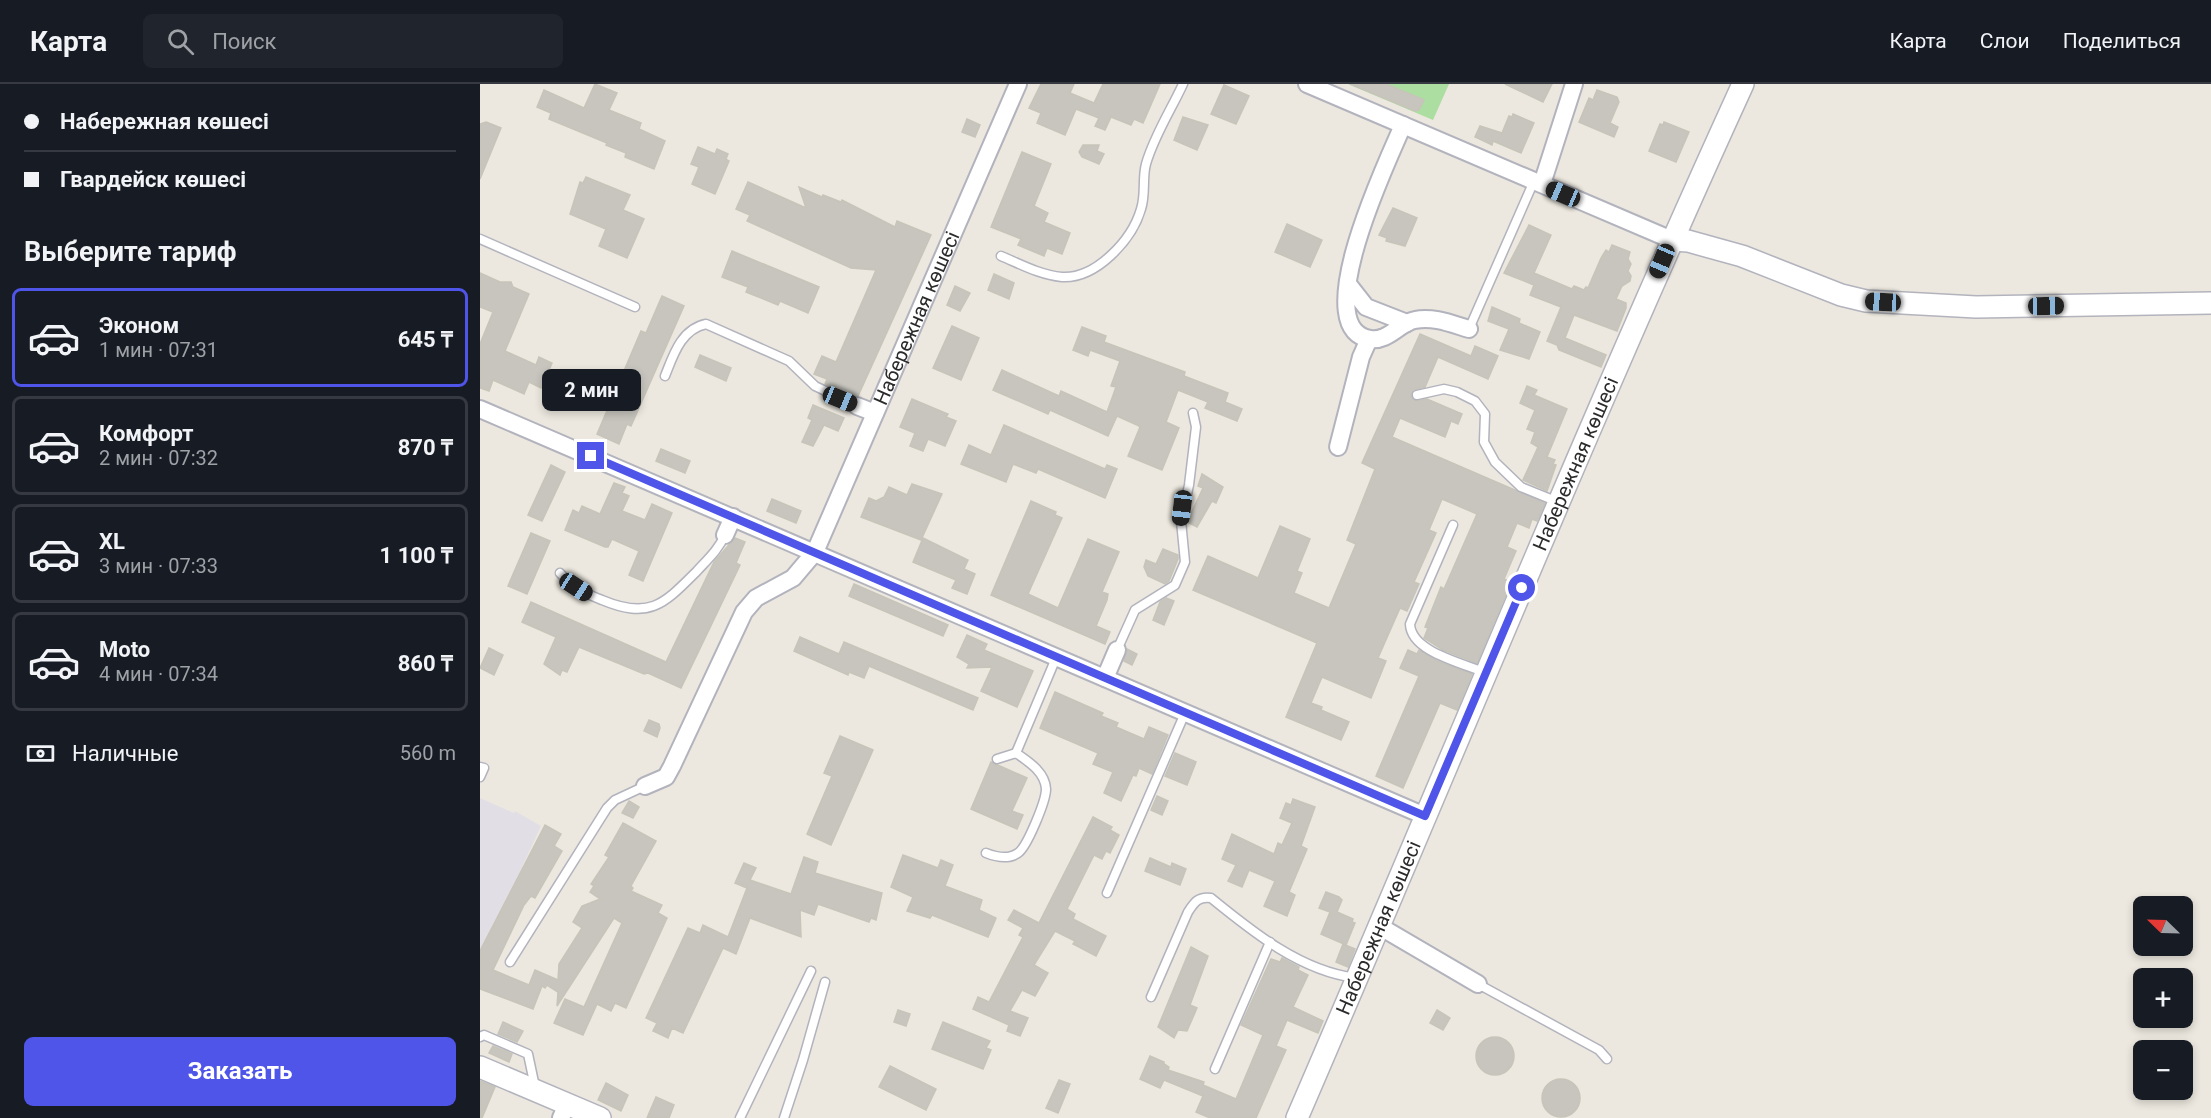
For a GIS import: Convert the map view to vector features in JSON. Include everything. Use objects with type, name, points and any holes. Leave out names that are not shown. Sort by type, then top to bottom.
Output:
[{"type":"street","name":"Набережная көшесі","points":[[645,786],[666,777],[744,612],[756,598],[793,578],[815,552],[1018,84]]},
{"type":"street","points":[[1307,84],[1672,240],[1688,241],[1742,256],[1841,295],[1866,301],[1976,307],[2211,303]]},
{"type":"street","points":[[1538,183],[1574,84]]},
{"type":"street","name":"Набережная көшесі","points":[[1297,1118],[1558,502],[1743,84]]},
{"type":"street","points":[[1402,125],[1355,241],[1348,284],[1350,321],[1359,336],[1369,339],[1387,335],[1407,323],[1422,319],[1437,320],[1469,329]]},
{"type":"street","points":[[1348,284],[1366,307],[1407,323]]},
{"type":"street","points":[[1338,447],[1361,357],[1369,339]]},
{"type":"street","points":[[857,406],[875,413]]},
{"type":"street","points":[[480,409],[1425,816]]},
{"type":"street","points":[[725,535],[733,517]]},
{"type":"street","points":[[1105,678],[1117,650]]},
{"type":"street","points":[[1379,926],[1478,984]]},
{"type":"street","points":[[480,1067],[536,1091],[564,1111],[600,1118]]},
{"type":"lane","points":[[1001,256],[1044,274],[1063,277],[1075,276],[1106,259],[1128,236],[1137,221],[1145,195],[1147,160],[1183,84]]},
{"type":"lane","points":[[1469,329],[1538,183]]},
{"type":"lane","points":[[480,239],[634,307]]},
{"type":"lane","points":[[665,376],[677,348],[687,333],[696,326],[706,324],[789,361],[815,386],[857,406]]},
{"type":"lane","points":[[1417,395],[1444,389],[1457,392],[1475,401],[1485,414],[1484,442],[1495,462],[1521,487],[1558,502]]},
{"type":"lane","points":[[1117,650],[1135,610],[1175,585],[1185,562],[1181,521],[1196,427],[1193,413]]},
{"type":"lane","points":[[1453,525],[1410,624],[1410,635],[1420,646],[1486,673]]},
{"type":"lane","points":[[560,573],[566,580],[595,597],[628,610],[648,609],[669,600],[718,550],[725,535]]},
{"type":"lane","points":[[997,759],[1016,753],[1056,658]]},
{"type":"lane","points":[[1107,893],[1185,713]]},
{"type":"lane","points":[[986,853],[996,857],[1009,857],[1020,852],[1043,802],[1046,788],[1041,774],[1016,753]]},
{"type":"lane","points":[[480,767],[483,768],[480,777]]},
{"type":"lane","points":[[510,962],[607,808],[615,800],[645,786]]},
{"type":"lane","points":[[1151,997],[1188,912],[1196,900],[1211,898],[1270,942],[1320,970],[1357,978]]},
{"type":"lane","points":[[1215,1069],[1270,942]]},
{"type":"lane","points":[[740,1118],[811,971]]},
{"type":"lane","points":[[784,1118],[804,1060],[825,982]]},
{"type":"lane","points":[[1478,984],[1599,1050],[1607,1059]]},
{"type":"lane","points":[[480,1037],[484,1035],[528,1054],[536,1091]]},
{"type":"shaded area","points":[[480,798],[514,813],[515,811],[541,826],[480,958]]},
{"type":"green space","points":[[1348,84],[1449,84],[1433,120]]},
{"type":"building","points":[[595,84],[617,93],[609,110],[641,123],[639,129],[665,141],[654,169],[625,157],[626,153],[606,145],[607,143],[549,119],[551,113],[537,107],[544,90],[584,108]]},
{"type":"building","points":[[1041,84],[1074,84],[1070,93],[1094,103],[1103,84],[1160,84],[1143,123],[1134,119],[1131,125],[1111,117],[1105,130],[1095,126],[1099,118],[1076,109],[1065,135],[1037,123],[1041,113],[1029,108]]},
{"type":"building","points":[[1350,84],[1386,84],[1424,100],[1419,110],[1415,111]]},
{"type":"building","points":[[1505,84],[1552,84],[1543,102]]},
{"type":"building","points":[[1224,85],[1249,96],[1236,124],[1211,114]]},
{"type":"building","points":[[1597,90],[1617,97],[1619,102],[1610,123],[1618,127],[1614,137],[1579,122],[1589,98],[1593,100]]},
{"type":"building","points":[[1513,114],[1534,123],[1521,153],[1493,141],[1492,145],[1475,137],[1480,126],[1502,133],[1509,116],[1512,117]]},
{"type":"building","points":[[1183,117],[1208,125],[1197,150],[1174,140]]},
{"type":"building","points":[[967,119],[980,125],[975,137],[962,132]]},
{"type":"building","points":[[486,122],[501,128],[480,179],[480,124]]},
{"type":"building","points":[[1664,122],[1689,132],[1676,162],[1649,151],[1660,124],[1663,125]]},
{"type":"building","points":[[1083,145],[1099,145],[1097,151],[1104,154],[1099,164],[1082,157],[1079,152]]},
{"type":"building","points":[[698,147],[715,154],[717,149],[728,154],[726,159],[729,161],[715,194],[692,184],[699,167],[691,164]]},
{"type":"building","points":[[1022,152],[1051,164],[1034,206],[1048,213],[1044,222],[1070,233],[1062,254],[1047,248],[1044,256],[1018,245],[1021,239],[991,227]]},
{"type":"building","points":[[586,177],[630,195],[623,210],[644,219],[627,258],[599,246],[606,229],[570,214],[580,182],[583,183]]},
{"type":"building","points":[[748,182],[806,208],[799,187],[822,197],[823,195],[841,202],[842,200],[895,227],[897,221],[931,235],[858,396],[853,397],[825,384],[827,379],[814,374],[822,356],[836,362],[876,270],[851,268],[747,221],[750,215],[736,209]]},
{"type":"building","points":[[1393,208],[1417,218],[1405,246],[1386,241],[1387,238],[1379,235]]},
{"type":"building","points":[[1287,224],[1322,240],[1310,267],[1275,252]]},
{"type":"building","points":[[1529,225],[1551,235],[1534,273],[1572,289],[1574,286],[1584,290],[1588,288],[1601,258],[1606,250],[1609,252],[1612,245],[1630,252],[1628,259],[1631,264],[1628,271],[1631,276],[1630,281],[1622,286],[1616,299],[1626,303],[1617,331],[1574,315],[1565,338],[1606,355],[1601,367],[1559,350],[1557,345],[1547,341],[1561,307],[1530,295],[1534,285],[1504,273]]},
{"type":"building","points":[[732,251],[819,287],[808,313],[780,301],[778,305],[746,292],[748,287],[722,277]]},
{"type":"building","points":[[480,273],[500,282],[511,282],[513,287],[529,294],[505,351],[536,365],[539,357],[552,363],[541,388],[529,382],[524,394],[493,380],[489,391],[480,388],[480,344],[493,312],[480,307]]},
{"type":"building","points":[[994,274],[1014,283],[1009,299],[988,290]]},
{"type":"building","points":[[955,286],[970,293],[960,311],[947,305]]},
{"type":"building","points":[[662,296],[684,306],[631,426],[627,424],[619,444],[597,434],[641,331],[646,333]]},
{"type":"building","points":[[1492,307],[1520,319],[1519,323],[1540,332],[1529,359],[1500,350],[1509,329],[1488,321]]},
{"type":"building","points":[[952,326],[979,338],[961,380],[933,368]]},
{"type":"building","points":[[1082,327],[1106,336],[1104,342],[1185,372],[1184,376],[1228,393],[1225,402],[1242,409],[1237,421],[1205,408],[1208,402],[1178,390],[1166,422],[1179,428],[1162,470],[1128,456],[1140,427],[1137,425],[1117,416],[1108,436],[1050,410],[1048,414],[993,390],[1002,370],[1059,396],[1061,391],[1107,412],[1116,387],[1111,386],[1120,361],[1090,350],[1088,356],[1073,350]]},
{"type":"building","points":[[1420,334],[1471,356],[1475,346],[1498,356],[1488,379],[1438,357],[1425,387],[1413,390],[1411,397],[1416,401],[1427,399],[1462,414],[1458,424],[1451,421],[1445,437],[1400,418],[1392,437],[1545,503],[1537,521],[1532,519],[1529,528],[1517,523],[1507,547],[1516,551],[1504,579],[1511,582],[1477,663],[1443,650],[1424,638],[1428,628],[1425,627],[1441,587],[1444,589],[1477,514],[1442,499],[1429,530],[1436,533],[1414,582],[1419,584],[1407,611],[1400,608],[1378,658],[1386,661],[1371,698],[1322,677],[1311,703],[1349,722],[1341,740],[1286,717],[1317,643],[1193,590],[1208,556],[1258,578],[1280,526],[1310,539],[1297,571],[1302,573],[1294,593],[1329,608],[1356,544],[1347,540],[1375,469],[1362,463]]},
{"type":"building","points":[[700,355],[731,368],[726,381],[695,367]]},
{"type":"building","points":[[1527,386],[1537,390],[1534,395],[1567,409],[1547,457],[1555,460],[1553,464],[1556,465],[1547,491],[1523,480],[1538,447],[1531,443],[1535,432],[1527,429],[1535,410],[1520,403]]},
{"type":"building","points":[[912,399],[948,414],[946,417],[956,421],[945,446],[928,439],[923,451],[910,446],[915,433],[900,427]]},
{"type":"building","points":[[813,405],[844,418],[838,431],[824,425],[813,446],[802,442],[812,420],[808,418]]},
{"type":"building","points":[[1004,425],[1105,469],[1107,465],[1117,469],[1105,498],[1038,469],[1036,473],[1013,464],[1006,482],[961,464],[969,445],[991,455]]},
{"type":"building","points":[[661,449],[690,461],[685,473],[656,461]]},
{"type":"building","points":[[551,465],[565,472],[542,521],[528,515]]},
{"type":"building","points":[[1202,474],[1223,487],[1216,503],[1212,501],[1197,527],[1187,522],[1203,488],[1198,486]]},
{"type":"building","points":[[614,483],[625,487],[622,493],[629,496],[622,511],[645,520],[652,504],[672,513],[643,581],[629,575],[639,551],[612,539],[608,547],[605,547],[565,530],[573,510],[579,513],[582,506],[600,514]]},
{"type":"building","points":[[912,484],[942,494],[921,540],[861,517],[869,498],[876,501],[884,497],[889,487],[907,495]]},
{"type":"building","points":[[772,499],[801,511],[796,523],[767,511]]},
{"type":"building","points":[[1031,501],[1056,512],[1055,515],[1062,518],[1028,594],[1058,608],[1088,539],[1119,552],[1102,592],[1108,594],[1107,600],[1096,626],[1110,632],[1105,644],[991,595]]},
{"type":"building","points":[[531,533],[550,541],[527,594],[508,586]]},
{"type":"building","points":[[735,538],[745,542],[736,563],[740,565],[681,688],[579,647],[567,672],[562,670],[560,675],[544,664],[556,637],[522,622],[531,602],[666,662],[714,562]]},
{"type":"building","points":[[923,538],[968,560],[964,569],[975,574],[967,594],[952,588],[956,580],[913,562]]},
{"type":"building","points":[[1163,549],[1178,555],[1169,581],[1165,584],[1148,576],[1144,567],[1146,560],[1156,564]]},
{"type":"building","points":[[854,584],[948,625],[943,636],[849,596]]},
{"type":"building","points":[[1166,598],[1174,601],[1164,625],[1153,620],[1160,602]]},
{"type":"building","points":[[967,635],[987,644],[984,650],[1033,671],[1017,707],[981,691],[992,667],[967,668],[969,664],[957,657]]},
{"type":"building","points":[[800,637],[839,654],[844,642],[978,698],[973,710],[869,666],[864,678],[849,672],[848,675],[794,651]]},
{"type":"building","points":[[489,648],[503,655],[494,675],[480,668]]},
{"type":"building","points":[[1127,649],[1137,654],[1132,665],[1124,661]]},
{"type":"building","points":[[1408,650],[1417,654],[1419,650],[1437,661],[1472,674],[1457,710],[1440,703],[1403,788],[1376,776],[1419,676],[1400,668]]},
{"type":"building","points":[[1055,692],[1103,713],[1101,716],[1118,723],[1116,727],[1144,739],[1149,727],[1168,735],[1152,774],[1139,768],[1136,776],[1133,775],[1121,801],[1104,793],[1113,772],[1093,764],[1098,753],[1040,728]]},
{"type":"building","points":[[649,720],[659,724],[657,737],[644,731]]},
{"type":"building","points":[[840,736],[873,750],[831,845],[807,834],[832,776],[824,773]]},
{"type":"building","points":[[1175,753],[1196,762],[1187,785],[1165,776]]},
{"type":"building","points":[[991,762],[1027,778],[1012,811],[1023,815],[1017,829],[971,809]]},
{"type":"building","points":[[1157,796],[1168,801],[1162,815],[1151,810]]},
{"type":"building","points":[[1293,799],[1315,807],[1301,846],[1307,849],[1289,892],[1295,895],[1287,916],[1264,906],[1275,881],[1249,870],[1242,887],[1228,881],[1236,865],[1222,859],[1232,834],[1274,854],[1278,843],[1282,845],[1292,823],[1280,818],[1286,803],[1291,805]]},
{"type":"building","points":[[629,801],[639,807],[633,818],[622,813]]},
{"type":"building","points":[[1093,817],[1112,827],[1110,830],[1119,835],[1110,853],[1106,851],[1102,859],[1094,855],[1067,909],[1075,914],[1073,919],[1106,936],[1096,956],[1073,944],[1075,941],[1055,931],[1034,965],[1048,973],[1035,996],[1022,990],[1010,1011],[1028,1018],[1020,1036],[1007,1031],[1009,1025],[973,1009],[978,997],[989,1002],[1023,937],[1019,935],[1023,928],[1008,920],[1014,910],[1039,923]]},
{"type":"building","points":[[623,823],[656,841],[631,886],[633,888],[631,891],[662,905],[658,913],[667,918],[626,1008],[615,1003],[611,1011],[597,1004],[583,1035],[554,1023],[565,999],[584,1007],[622,923],[614,918],[557,1006],[558,992],[547,985],[545,988],[542,986],[533,1009],[480,989],[480,951],[545,825],[561,834],[554,846],[562,851],[535,898],[531,896],[524,905],[493,970],[529,985],[535,970],[558,980],[559,964],[582,928],[573,922],[582,906],[600,899],[590,892],[594,886],[591,884],[609,857],[605,855]]},
{"type":"building","points":[[903,855],[938,868],[941,860],[953,865],[945,886],[982,900],[979,910],[996,918],[988,937],[932,915],[930,918],[907,911],[913,897],[891,887]]},
{"type":"building","points":[[804,857],[818,862],[815,873],[882,893],[876,920],[871,918],[869,922],[818,904],[814,915],[800,910],[801,937],[750,918],[736,954],[723,948],[683,1033],[672,1028],[668,1038],[653,1031],[657,1023],[646,1018],[688,928],[700,933],[703,925],[728,937],[747,888],[735,883],[744,863],[756,868],[750,880],[791,894]]},
{"type":"building","points":[[1150,858],[1171,867],[1172,863],[1186,869],[1180,885],[1145,871]]},
{"type":"building","points":[[1326,892],[1342,900],[1337,912],[1353,919],[1352,922],[1355,923],[1346,945],[1321,934],[1330,912],[1319,908]]},
{"type":"building","points":[[1343,944],[1355,949],[1348,967],[1336,962]]},
{"type":"building","points":[[1191,947],[1208,956],[1190,1005],[1197,1008],[1187,1031],[1178,1030],[1174,1038],[1158,1027]]},
{"type":"building","points":[[1282,958],[1308,975],[1293,1007],[1323,1021],[1318,1033],[1287,1020],[1276,1046],[1286,1050],[1256,1118],[1210,1118],[1196,1112],[1203,1096],[1164,1080],[1160,1088],[1140,1079],[1150,1056],[1164,1062],[1169,1067],[1168,1070],[1204,1082],[1203,1085],[1236,1099],[1263,1035],[1241,1025],[1271,959],[1280,962]]},
{"type":"building","points":[[898,1010],[910,1014],[906,1026],[894,1022]]},
{"type":"building","points":[[1437,1010],[1450,1018],[1443,1030],[1430,1023]]},
{"type":"building","points":[[503,1022],[523,1031],[517,1042],[498,1034]]},
{"type":"building","points":[[943,1022],[990,1041],[986,1048],[991,1050],[983,1069],[932,1049]]},
{"type":"building","points":[[1495,1037],[1502,1038],[1508,1043],[1513,1049],[1513,1063],[1508,1069],[1502,1074],[1495,1075],[1488,1074],[1482,1069],[1477,1063],[1476,1056],[1477,1049],[1482,1043],[1488,1038]]},
{"type":"building","points":[[493,1046],[512,1054],[509,1062],[489,1053]]},
{"type":"building","points":[[890,1066],[936,1089],[926,1110],[879,1087]]},
{"type":"building","points":[[1561,1079],[1568,1080],[1574,1085],[1579,1091],[1579,1105],[1574,1111],[1568,1116],[1561,1117],[1554,1116],[1548,1111],[1543,1105],[1542,1098],[1543,1091],[1548,1085],[1554,1080]]},
{"type":"building","points":[[1059,1080],[1070,1084],[1058,1113],[1046,1108]]},
{"type":"building","points":[[480,1081],[495,1087],[482,1118],[480,1118]]},
{"type":"building","points":[[606,1083],[628,1095],[621,1111],[598,1100]]},
{"type":"building","points":[[656,1097],[674,1105],[669,1118],[647,1118]]},
{"type":"route","points":[[591,456],[1425,816],[1522,588]]}]
